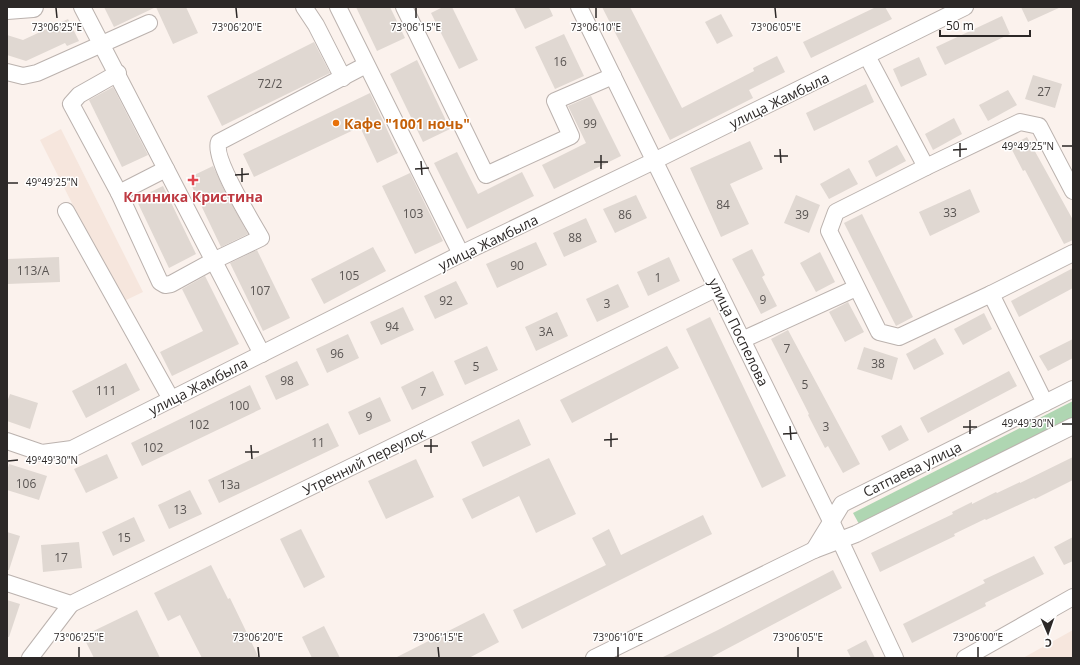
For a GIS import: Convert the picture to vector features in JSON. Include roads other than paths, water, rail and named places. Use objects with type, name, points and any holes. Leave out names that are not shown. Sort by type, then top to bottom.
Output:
[{"type":"main road","points":[[7,9],[33,7]]},
{"type":"street","points":[[82,7],[103,44],[262,354]]},
{"type":"street","points":[[304,7],[316,25],[343,78]]},
{"type":"street","points":[[338,7],[461,254]]},
{"type":"street","points":[[404,7],[486,175],[571,136],[555,101],[612,76]]},
{"type":"street","name":"улица Поспелова","points":[[579,7],[831,521],[895,658]]},
{"type":"street","name":"улица Жамбыла","points":[[7,441],[42,452],[72,449],[461,254],[654,162],[965,7]]},
{"type":"street","points":[[7,72],[22,76],[37,73],[149,23]]},
{"type":"street","points":[[867,56],[926,167]]},
{"type":"street","points":[[118,73],[79,95],[71,104],[119,193],[160,282],[165,285],[171,284],[213,261],[261,238],[231,185],[217,146],[219,142],[366,65]]},
{"type":"street","points":[[1073,191],[1038,126],[1020,122],[836,212],[828,231],[879,332],[899,337],[991,294],[1073,253]]},
{"type":"street","points":[[119,193],[166,168]]},
{"type":"street","points":[[66,211],[171,399]]},
{"type":"street","name":"Утренний переулок","points":[[71,604],[717,288]]},
{"type":"street","points":[[742,340],[856,288]]},
{"type":"street","points":[[991,294],[1045,403]]},
{"type":"street","name":"Сатпаева улица","points":[[814,550],[842,504],[1073,389]]},
{"type":"street","points":[[594,658],[814,550],[840,540],[1073,426]]},
{"type":"street","points":[[7,583],[71,604],[36,655]]},
{"type":"street","points":[[965,658],[1073,597]]},
{"type":"place","name":"Кафе \"1001 ночь\"","points":[[336,123]]},
{"type":"place","name":"Клиника Кристина","points":[[193,180]]}]
